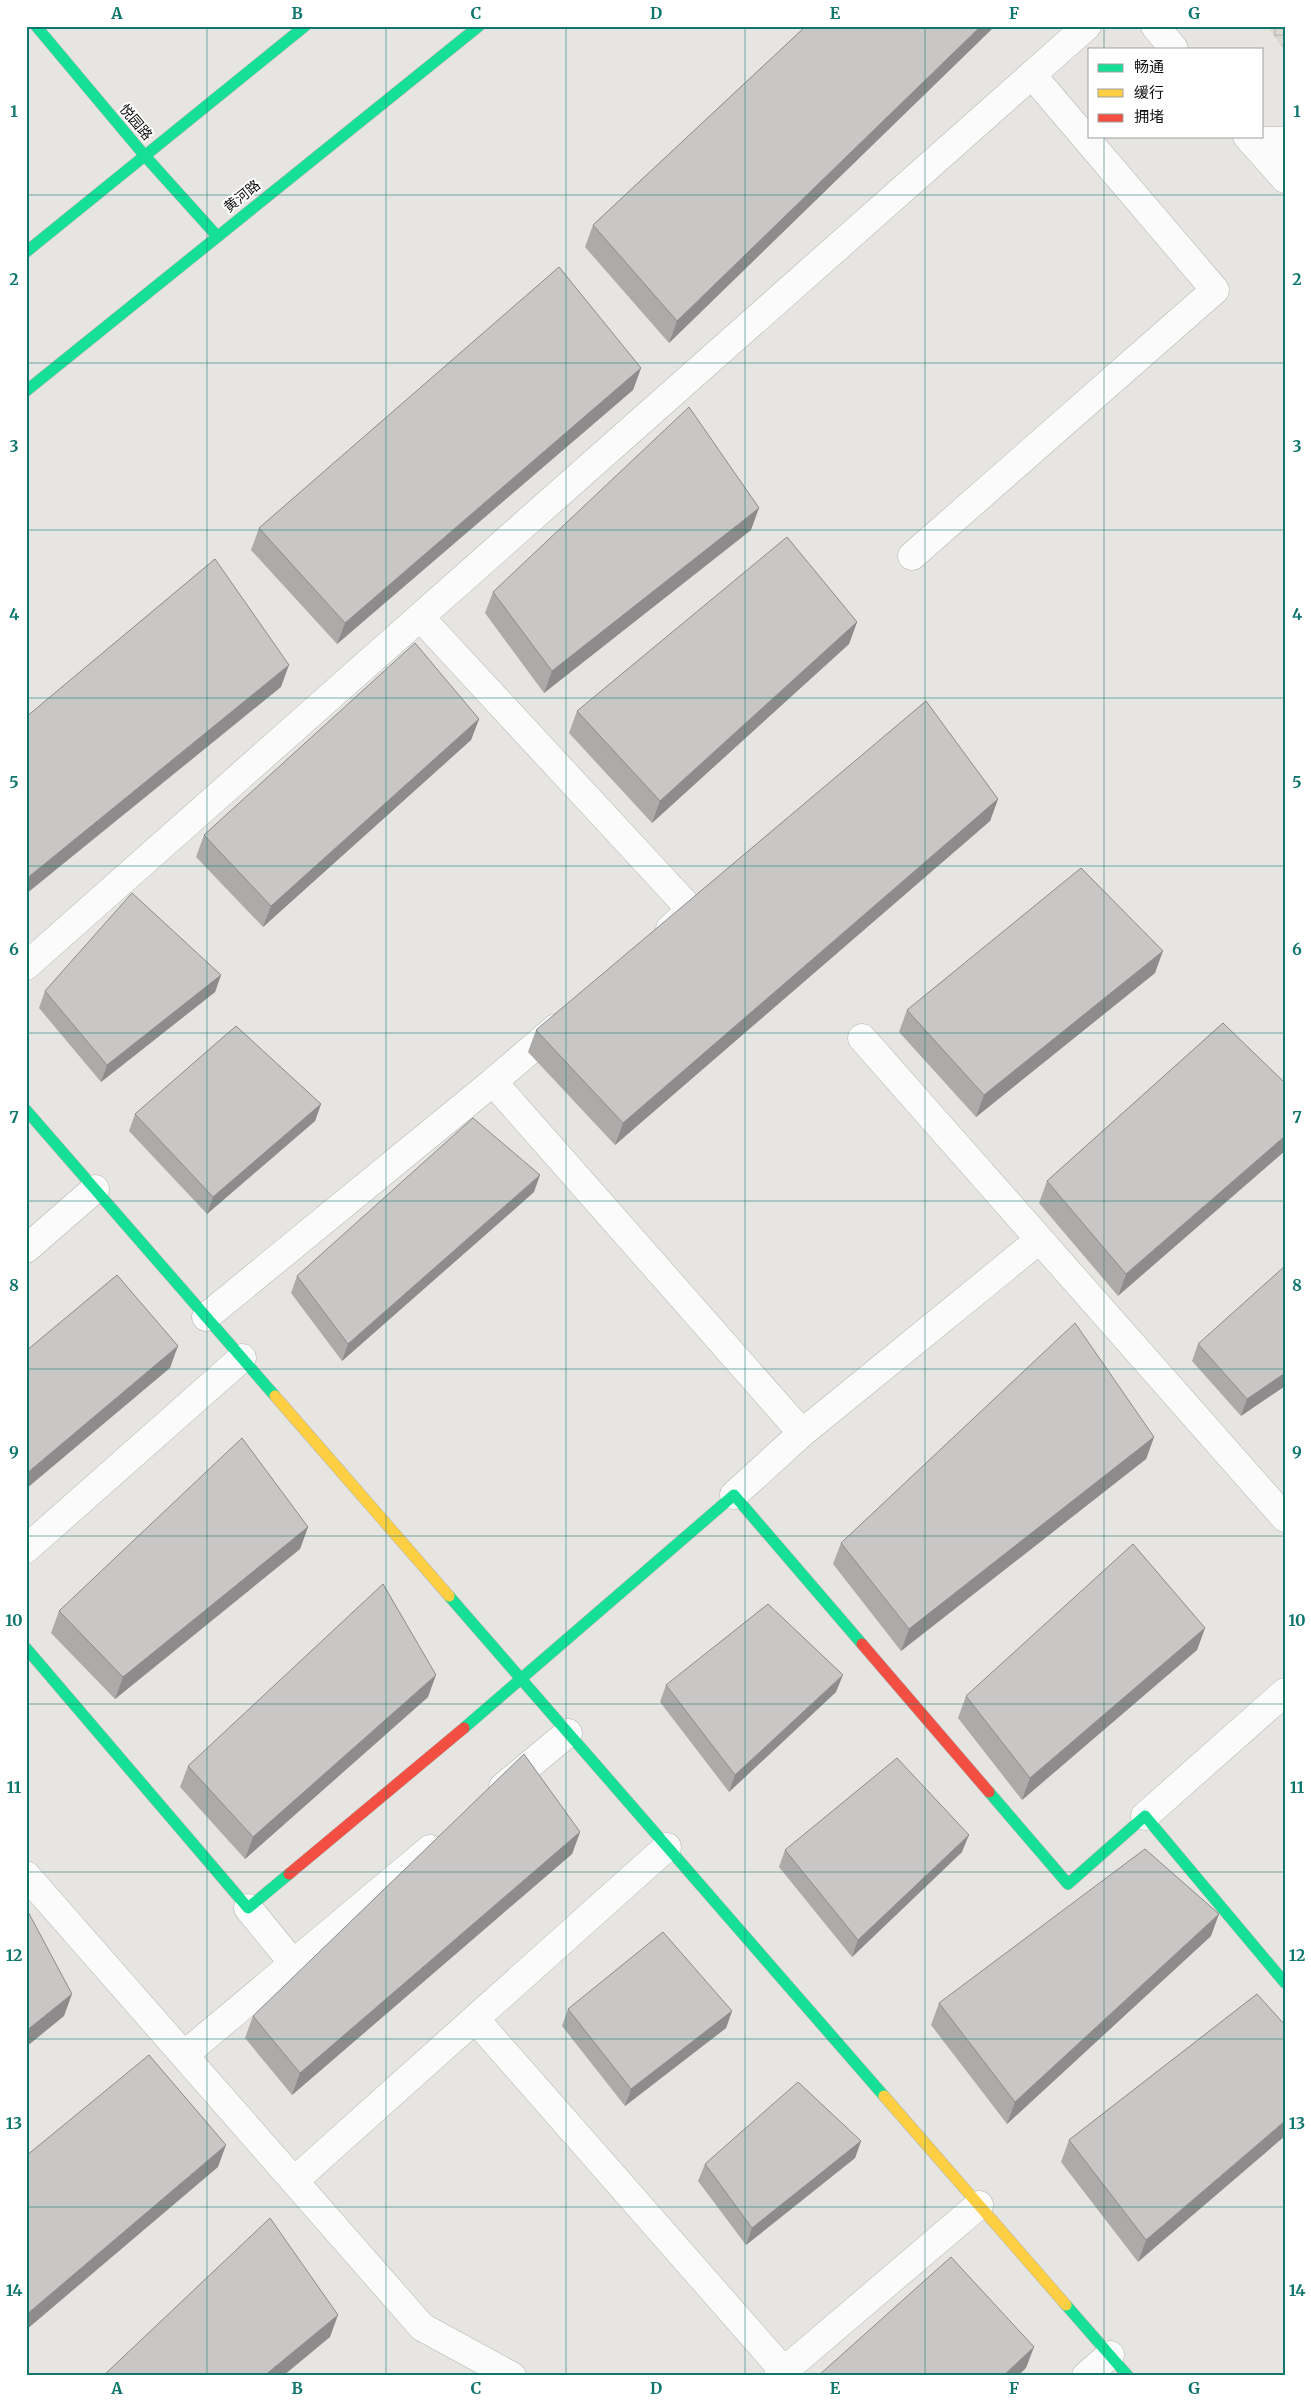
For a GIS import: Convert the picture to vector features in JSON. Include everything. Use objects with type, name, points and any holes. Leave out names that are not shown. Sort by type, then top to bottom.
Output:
[{"type":"street","name":"悦园路","points":[[36,26],[145,156],[217,236]]},
{"type":"street","points":[[26,252],[305,26]]},
{"type":"street","name":"黄河路","points":[[26,391],[479,26]]},
{"type":"street","points":[[26,966],[1087,26]]},
{"type":"street","points":[[1155,26],[1173,48]]},
{"type":"street","points":[[912,556],[1215,290],[1032,75]]},
{"type":"street","points":[[1249,139],[1285,141]]},
{"type":"street","points":[[1249,139],[1285,179]]},
{"type":"street","points":[[420,617],[692,910],[654,942]]},
{"type":"street","points":[[206,1317],[493,1082],[573,1013]]},
{"type":"street","points":[[862,1038],[1285,1518]]},
{"type":"street","points":[[493,1082],[802,1433]]},
{"type":"street","points":[[26,1110],[1128,2376]]},
{"type":"street","points":[[26,1249],[95,1190]]},
{"type":"street","points":[[248,1908],[522,1680],[734,1495],[802,1433],[1039,1240]]},
{"type":"street","points":[[26,1549],[242,1358]]},
{"type":"street","points":[[734,1495],[1068,1884],[1285,1692]]},
{"type":"street","points":[[26,1648],[293,1963]]},
{"type":"street","points":[[486,1801],[568,1733]]},
{"type":"street","points":[[1145,1816],[1285,1983]]},
{"type":"street","points":[[184,2055],[449,1832]]},
{"type":"street","points":[[294,2181],[667,1846]]},
{"type":"street","points":[[26,1875],[422,2327],[512,2376]]},
{"type":"street","points":[[475,2019],[781,2373],[979,2205]]},
{"type":"street","points":[[1086,2376],[1110,2355]]},
{"type":"shaded area","points":[[1267,26],[1285,26],[1285,51]]},
{"type":"building","points":[[806,26],[981,26],[677,321],[593,225]]},
{"type":"building","points":[[559,267],[641,368],[345,623],[259,528]]},
{"type":"building","points":[[689,407],[759,508],[552,671],[493,592]]},
{"type":"building","points":[[787,537],[857,622],[660,801],[577,711]]},
{"type":"building","points":[[215,559],[289,665],[26,879],[26,717]]},
{"type":"building","points":[[415,643],[479,719],[271,906],[204,835]]},
{"type":"building","points":[[926,701],[998,799],[623,1123],[536,1030]]},
{"type":"building","points":[[1081,868],[1163,951],[984,1095],[907,1010]]},
{"type":"building","points":[[132,893],[221,975],[107,1065],[45,991]]},
{"type":"building","points":[[1223,1023],[1285,1083],[1285,1136],[1126,1274],[1047,1181]]},
{"type":"building","points":[[236,1026],[321,1104],[213,1197],[135,1114]]},
{"type":"building","points":[[473,1118],[540,1175],[348,1344],[297,1276]]},
{"type":"building","points":[[1285,1266],[1285,1373],[1247,1399],[1198,1344]]},
{"type":"building","points":[[117,1275],[178,1346],[26,1474],[26,1351]]},
{"type":"building","points":[[1075,1323],[1154,1437],[909,1629],[841,1543]]},
{"type":"building","points":[[242,1438],[308,1527],[123,1677],[59,1611]]},
{"type":"building","points":[[1133,1544],[1205,1628],[1030,1778],[966,1696]]},
{"type":"building","points":[[383,1584],[436,1675],[253,1837],[188,1766]]},
{"type":"building","points":[[768,1604],[843,1675],[735,1775],[666,1685]]},
{"type":"building","points":[[524,1754],[580,1832],[300,2073],[253,2016]]},
{"type":"building","points":[[897,1758],[969,1835],[858,1940],[785,1850]]},
{"type":"building","points":[[1145,1849],[1219,1914],[1015,2102],[939,2003]]},
{"type":"building","points":[[26,1908],[72,1994],[26,2031]]},
{"type":"building","points":[[663,1932],[732,2011],[631,2089],[568,2009]]},
{"type":"building","points":[[1257,1994],[1285,2025],[1285,2121],[1146,2240],[1069,2140]]},
{"type":"building","points":[[149,2055],[226,2145],[26,2315],[26,2156]]},
{"type":"building","points":[[798,2082],[861,2141],[752,2228],[705,2164]]},
{"type":"building","points":[[270,2218],[338,2315],[264,2376],[103,2376]]},
{"type":"building","points":[[951,2257],[1034,2347],[1003,2376],[818,2376]]},
{"type":"traffic: fast","points":[[36,26],[145,156],[217,236]]},
{"type":"traffic: fast","points":[[26,252],[305,26]]},
{"type":"traffic: fast","points":[[26,391],[479,26]]},
{"type":"traffic: fast","points":[[26,1110],[275,1396]]},
{"type":"traffic: fast","points":[[464,1728],[734,1495],[862,1644]]},
{"type":"traffic: fast","points":[[449,1596],[884,2096]]},
{"type":"traffic: fast","points":[[26,1648],[248,1908],[289,1874]]},
{"type":"traffic: fast","points":[[989,1792],[1068,1884],[1145,1816],[1285,1983]]},
{"type":"traffic: fast","points":[[1066,2305],[1128,2376]]},
{"type":"traffic: slow","points":[[275,1396],[449,1596]]},
{"type":"traffic: slow","points":[[884,2096],[1066,2305]]},
{"type":"traffic: jam","points":[[862,1644],[989,1792]]},
{"type":"traffic: jam","points":[[289,1874],[464,1728]]}]
